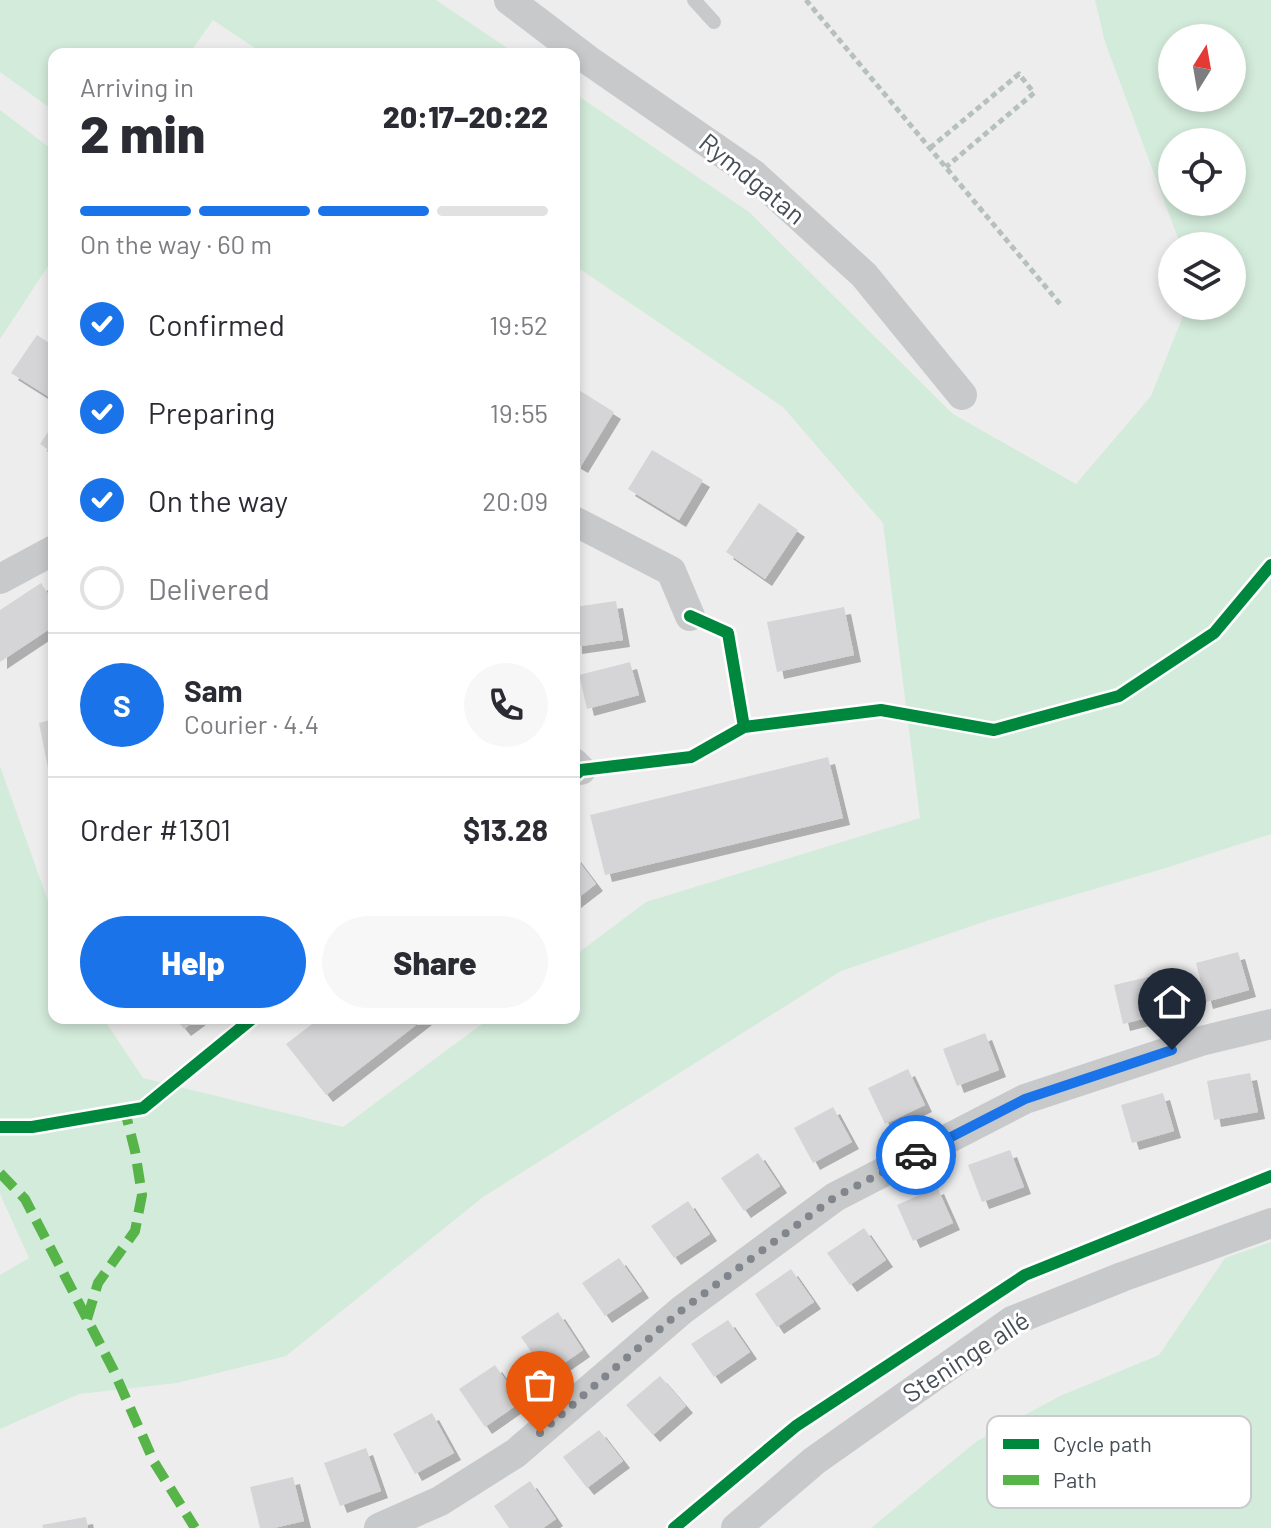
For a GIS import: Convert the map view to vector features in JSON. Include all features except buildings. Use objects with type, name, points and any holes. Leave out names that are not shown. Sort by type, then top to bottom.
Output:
[{"type":"street","name":"Rymdgatan","points":[[509,0],[572,48]]},
{"type":"street","name":"Rymdgatan","points":[[580,54],[753,174],[864,275],[962,395]]},
{"type":"street","points":[[580,524],[671,571],[690,616]]},
{"type":"street","points":[[0,579],[48,553]]},
{"type":"street","points":[[379,1528],[440,1501],[516,1453],[682,1310],[835,1197],[1025,1099],[1201,1041],[1271,1024]]},
{"type":"street","name":"Steninge allé","points":[[736,1528],[814,1461],[1012,1321],[1271,1223]]},
{"type":"lane","points":[[694,0],[714,22]]},
{"type":"path","points":[[806,0],[1060,304]]},
{"type":"path","points":[[930,148],[1019,74],[1034,93],[946,167]]},
{"type":"green space","points":[[0,0],[436,0],[507,48],[255,48],[213,20],[193,48],[48,48],[48,107],[0,72]]},
{"type":"green space","points":[[1095,0],[1271,0],[1271,834],[989,920],[841,971],[483,1197],[286,1356],[177,1383],[79,1394],[0,1429],[0,1275],[29,1258],[0,1194],[0,766],[48,901],[48,1024],[107,1024],[143,1078],[343,1127],[482,1024],[580,1024],[580,952],[646,902],[920,818],[883,523],[783,407],[580,269],[580,97],[749,212],[953,414],[1076,484],[1151,396],[1181,320],[1246,320],[1246,232],[1176,232],[1170,216],[1246,216],[1246,128],[1158,128],[1158,184],[1105,42]]},
{"type":"green space","points":[[0,110],[48,146],[48,266],[0,339]]},
{"type":"green space","points":[[1271,1242],[1271,1528],[871,1528],[987,1436],[987,1508],[1251,1508],[1251,1416],[1023,1416],[1060,1396],[1159,1355],[1225,1258]]},
{"type":"marked path","points":[[87,1319],[98,1283],[135,1231],[142,1195],[125,1111]]},
{"type":"marked path","points":[[0,1173],[25,1199],[113,1369],[154,1462],[195,1528]]},
{"type":"cycle path","points":[[690,616],[728,633],[744,727],[881,710],[994,730],[1119,696],[1214,633],[1271,565]]},
{"type":"cycle path","points":[[580,771],[691,757],[744,727]]},
{"type":"cycle path","points":[[0,1127],[32,1127],[143,1108],[246,1024]]},
{"type":"cycle path","points":[[674,1528],[796,1426],[1025,1275],[1271,1176]]},
{"type":"way so far","points":[[540,1433],[682,1310],[733,1272],[835,1197],[916,1155]]},
{"type":"route","points":[[916,1155],[1025,1099],[1172,1050]]}]
